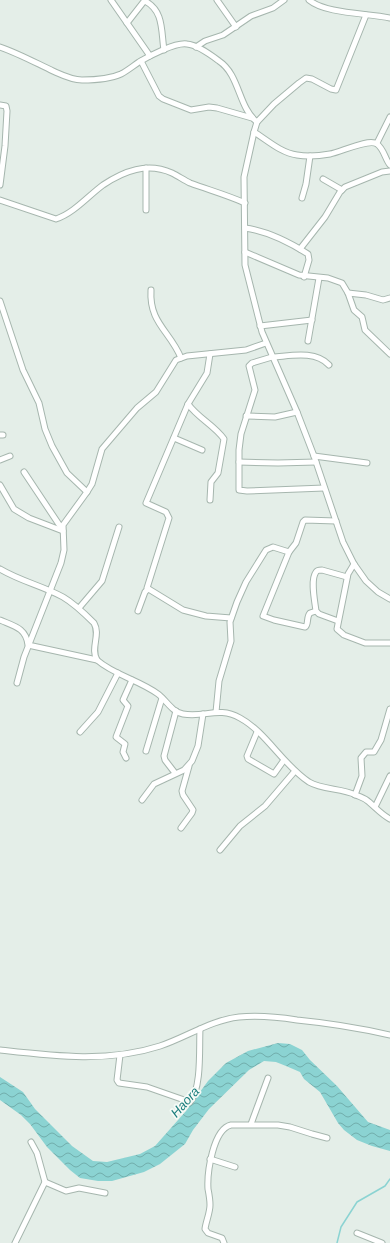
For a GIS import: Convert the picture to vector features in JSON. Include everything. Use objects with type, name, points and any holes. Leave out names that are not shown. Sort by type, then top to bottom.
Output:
[{"type":"street","points":[[111,0],[150,56]]},
{"type":"street","points":[[127,23],[145,0],[158,13],[164,50]]},
{"type":"street","points":[[216,0],[236,27]]},
{"type":"street","points":[[196,47],[205,41],[223,35],[251,16],[272,8],[284,0]]},
{"type":"street","points":[[309,0],[316,5],[324,7],[390,18]]},
{"type":"street","points":[[366,15],[336,90],[312,79],[306,78],[274,104],[257,122],[245,172],[245,252],[246,272],[260,326],[314,456],[342,542],[354,564],[366,581],[378,592],[390,599]]},
{"type":"street","points":[[0,47],[74,79],[82,80],[111,77],[120,74],[150,56],[182,44],[187,44],[196,47],[225,66],[240,92],[247,111],[257,122]]},
{"type":"street","points":[[141,61],[159,96],[163,99],[191,110],[209,107],[217,108],[252,118]]},
{"type":"street","points":[[0,104],[6,106],[7,111],[5,146],[0,185]]},
{"type":"street","points":[[377,143],[388,126],[390,117]]},
{"type":"street","points":[[254,132],[286,152],[296,155],[310,156],[332,154],[368,143],[377,143]]},
{"type":"street","points":[[377,143],[390,165]]},
{"type":"street","points":[[302,198],[306,184],[310,156]]},
{"type":"street","points":[[0,200],[56,218],[62,216],[116,177],[137,169],[146,168],[168,171],[188,182],[230,196],[245,203]]},
{"type":"street","points":[[146,168],[146,210]]},
{"type":"street","points":[[300,249],[325,217],[342,190],[364,179],[382,172],[390,171]]},
{"type":"street","points":[[323,179],[342,190]]},
{"type":"street","points":[[245,228],[262,231],[308,254],[310,258],[304,276]]},
{"type":"street","points":[[245,252],[304,276],[328,278],[342,283],[348,292],[354,310],[362,317],[366,332],[390,354]]},
{"type":"street","points":[[308,341],[319,278]]},
{"type":"street","points":[[151,290],[152,309],[156,320],[177,349],[181,358]]},
{"type":"street","points":[[348,292],[383,300],[390,298]]},
{"type":"street","points":[[0,301],[24,370],[39,403],[45,429],[52,446],[66,473],[87,492]]},
{"type":"street","points":[[260,326],[312,320]]},
{"type":"street","points":[[17,683],[28,645],[51,591],[63,556],[62,529],[64,522],[92,484],[102,449],[132,413],[156,392],[176,360],[181,358],[246,350],[266,343]]},
{"type":"street","points":[[138,611],[145,592],[148,589],[169,518],[166,512],[146,503],[188,404],[207,373],[210,354]]},
{"type":"street","points":[[324,488],[240,491],[239,462],[241,434],[254,390],[249,366],[252,363],[272,357],[309,356],[320,359],[329,365]]},
{"type":"street","points":[[188,404],[193,412],[220,433],[224,439],[218,473],[211,483],[210,500]]},
{"type":"street","points":[[246,416],[269,417],[297,412]]},
{"type":"street","points":[[174,438],[202,450]]},
{"type":"street","points":[[0,460],[10,456]]},
{"type":"street","points":[[314,456],[367,463]]},
{"type":"street","points":[[239,462],[316,462]]},
{"type":"street","points":[[24,472],[62,529]]},
{"type":"street","points":[[0,484],[2,491],[14,509],[34,521],[62,529]]},
{"type":"street","points":[[316,611],[308,614],[307,625],[305,628],[263,616],[289,552],[296,543],[303,522],[305,520],[336,521]]},
{"type":"street","points":[[79,608],[102,581],[118,527]]},
{"type":"street","points":[[216,712],[219,681],[231,641],[231,618],[242,590],[266,550],[272,547],[289,552]]},
{"type":"street","points":[[354,564],[347,577],[337,629],[339,632],[354,640],[371,644],[390,643]]},
{"type":"street","points":[[0,569],[51,591],[79,608],[97,627],[95,653],[97,660]]},
{"type":"street","points":[[338,621],[319,614],[316,611],[313,588],[316,572],[322,570],[347,577]]},
{"type":"street","points":[[148,589],[183,610],[206,616],[231,618]]},
{"type":"street","points":[[0,620],[22,630],[27,636],[28,645]]},
{"type":"street","points":[[28,645],[97,660],[151,690],[176,711],[184,714],[216,712],[231,714],[247,722],[294,770],[309,782],[320,787],[355,794],[367,800],[390,819]]},
{"type":"street","points":[[80,732],[98,712],[118,673]]},
{"type":"street","points":[[126,758],[123,752],[126,744],[116,737],[128,706],[123,700],[132,680]]},
{"type":"street","points":[[146,752],[162,698]]},
{"type":"street","points":[[355,794],[362,776],[361,758],[366,752],[374,752],[378,746],[390,709]]},
{"type":"street","points":[[175,773],[165,760],[164,756],[176,711]]},
{"type":"street","points":[[142,800],[151,786],[175,773],[184,770],[189,765],[197,750],[203,714]]},
{"type":"street","points":[[258,732],[246,756],[248,759],[274,774],[284,760]]},
{"type":"street","points":[[181,828],[192,810],[182,792],[189,765]]},
{"type":"street","points":[[220,850],[240,826],[265,806],[294,770]]},
{"type":"street","points":[[375,807],[390,776]]},
{"type":"street","points":[[0,1050],[67,1056],[120,1055],[160,1046],[200,1029],[237,1017],[270,1016],[321,1022],[390,1035]]},
{"type":"street","points":[[120,1055],[117,1080],[119,1083],[147,1087],[190,1102],[194,1097],[198,1078],[200,1029]]},
{"type":"street","points":[[251,1124],[268,1078]]},
{"type":"street","points":[[224,1243],[222,1238],[208,1233],[205,1229],[210,1205],[208,1188],[210,1159],[224,1127],[231,1125],[251,1124],[290,1126],[327,1138]]},
{"type":"street","points":[[15,1243],[45,1182],[37,1153],[31,1142]]},
{"type":"street","points":[[210,1159],[235,1167]]},
{"type":"street","points":[[45,1182],[66,1191],[79,1188],[105,1194]]},
{"type":"street","points":[[357,1233],[382,1243]]},
{"type":"water","points":[[278,1043],[290,1044],[302,1050],[310,1060],[337,1086],[368,1122],[390,1130],[390,1151],[357,1140],[344,1130],[338,1123],[320,1092],[304,1079],[300,1072],[276,1062],[264,1061],[249,1070],[209,1109],[193,1130],[185,1144],[160,1164],[144,1172],[112,1181],[98,1181],[80,1178],[47,1147],[30,1124],[21,1115],[0,1100],[0,1077],[23,1092],[35,1109],[72,1146],[93,1161],[107,1162],[140,1154],[155,1146],[186,1111],[208,1081],[226,1063],[248,1051]]},
{"type":"waterway","points":[[337,1243],[341,1227],[357,1202],[385,1186],[390,1179]]},
{"type":"water label","name":"Haora","points":[[185,1102]]}]
